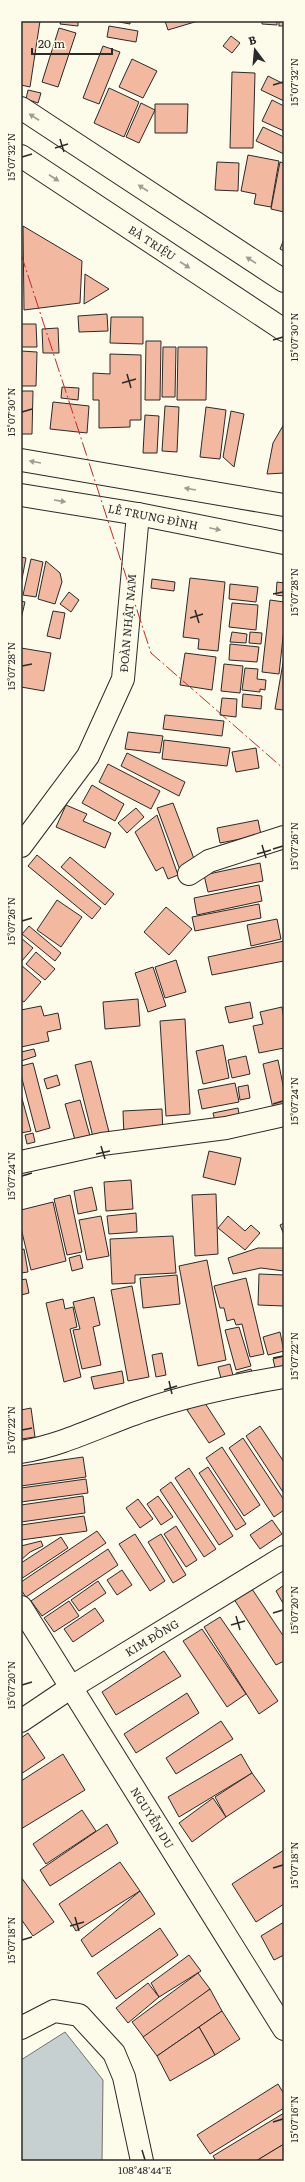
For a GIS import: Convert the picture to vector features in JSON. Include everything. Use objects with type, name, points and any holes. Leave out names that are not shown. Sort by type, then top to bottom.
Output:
[{"type":"main road","points":[[21,108],[284,281]]},
{"type":"main road","name":"BÀ TRIỆU","points":[[21,156],[284,330]]},
{"type":"main road","points":[[21,460],[284,505]]},
{"type":"main road","name":"LÊ TRUNG ĐÌNH","points":[[21,495],[138,514],[284,543]]},
{"type":"main road","name":"ĐOÀN NHẬT NAM","points":[[21,846],[88,756],[123,679],[138,514]]},
{"type":"main road","points":[[190,874],[209,861],[284,837]]},
{"type":"main road","points":[[21,1162],[102,1144],[226,1128],[284,1115]]},
{"type":"main road","points":[[21,1452],[47,1448],[148,1409],[212,1390],[284,1377]]},
{"type":"main road","name":"KIM ĐỒNG","points":[[21,1721],[70,1688],[284,1557]]},
{"type":"main road","name":"NGUYỄN DU","points":[[21,1607],[70,1688],[284,2029]]},
{"type":"main road","points":[[21,2028],[54,2011],[79,2015],[114,2053],[124,2077],[142,2161]]},
{"type":"shaded area","points":[[65,2032],[103,2080],[102,2161],[21,2161],[21,2060]]},
{"type":"building","points":[[21,21],[40,21],[30,87],[21,85]]},
{"type":"building","points":[[61,21],[78,21],[78,26],[60,24]]},
{"type":"building","points":[[114,21],[130,21],[130,24]]},
{"type":"building","points":[[165,21],[198,21],[168,30]]},
{"type":"building","points":[[262,21],[277,21],[277,25],[262,24]]},
{"type":"building","points":[[279,21],[284,21],[284,26],[279,26]]},
{"type":"building","points":[[109,26],[138,31],[136,42],[107,37]]},
{"type":"building","points":[[59,28],[76,33],[58,87],[42,82]]},
{"type":"building","points":[[231,36],[240,43],[232,53],[223,46]]},
{"type":"building","points":[[103,46],[120,52],[99,104],[83,98]]},
{"type":"building","points":[[132,59],[157,71],[143,98],[119,87]]},
{"type":"building","points":[[232,72],[255,73],[253,148],[230,148]]},
{"type":"building","points":[[268,76],[284,84],[284,101],[261,90]]},
{"type":"building","points":[[109,88],[139,102],[124,137],[94,123]]},
{"type":"building","points":[[28,90],[41,93],[38,103],[26,99]]},
{"type":"building","points":[[272,100],[284,106],[284,131],[262,121]]},
{"type":"building","points":[[141,103],[155,110],[139,143],[126,137]]},
{"type":"building","points":[[155,104],[188,104],[187,133],[155,133]]},
{"type":"building","points":[[263,127],[284,137],[284,154],[256,141]]},
{"type":"building","points":[[248,155],[279,161],[271,207],[254,204],[256,194],[241,191]]},
{"type":"building","points":[[217,162],[239,163],[238,191],[215,190]]},
{"type":"building","points":[[280,162],[284,163],[284,212],[271,209]]},
{"type":"building","points":[[23,226],[82,261],[80,303],[24,310]]},
{"type":"building","points":[[284,239],[284,251],[280,249]]},
{"type":"building","points":[[85,274],[109,289],[84,304]]},
{"type":"building","points":[[107,314],[108,331],[79,332],[78,316]]},
{"type":"building","points":[[111,317],[143,317],[143,344],[110,343]]},
{"type":"building","points":[[21,324],[36,324],[37,347],[21,347]]},
{"type":"building","points":[[58,328],[59,353],[43,353],[42,329]]},
{"type":"building","points":[[146,341],[161,341],[160,400],[145,400]]},
{"type":"building","points":[[163,347],[176,347],[175,397],[162,397]]},
{"type":"building","points":[[178,347],[207,347],[206,400],[177,400]]},
{"type":"building","points":[[21,351],[37,352],[36,386],[21,386]]},
{"type":"building","points":[[110,354],[141,355],[141,420],[130,420],[130,427],[99,428],[99,400],[93,400],[93,373],[110,374]]},
{"type":"building","points":[[62,387],[79,388],[78,400],[61,398]]},
{"type":"building","points":[[21,391],[33,391],[32,434],[21,434]]},
{"type":"building","points":[[53,402],[89,406],[87,433],[50,429]]},
{"type":"building","points":[[165,406],[179,407],[177,452],[162,451]]},
{"type":"building","points":[[206,407],[226,410],[220,459],[200,457]]},
{"type":"building","points":[[231,411],[244,414],[234,467],[223,457]]},
{"type":"building","points":[[145,415],[159,416],[157,453],[143,453]]},
{"type":"building","points":[[284,424],[284,473],[267,474],[273,443]]},
{"type":"building","points":[[21,557],[26,558],[21,584]]},
{"type":"building","points":[[31,559],[43,562],[36,597],[23,595]]},
{"type":"building","points":[[46,561],[60,573],[62,582],[55,604],[38,599]]},
{"type":"building","points":[[190,578],[225,582],[218,651],[198,649],[199,639],[183,637]]},
{"type":"building","points":[[152,579],[175,582],[174,591],[151,588]]},
{"type":"building","points":[[277,582],[284,583],[284,596],[276,595]]},
{"type":"building","points":[[230,584],[258,587],[256,602],[229,599]]},
{"type":"building","points":[[69,592],[79,600],[71,612],[60,604]]},
{"type":"building","points":[[270,600],[284,602],[284,628],[279,674],[262,672]]},
{"type":"building","points":[[21,601],[25,602],[21,619]]},
{"type":"building","points":[[232,603],[258,605],[256,630],[229,627]]},
{"type":"building","points":[[53,611],[65,613],[60,639],[47,636]]},
{"type":"building","points":[[232,632],[247,634],[246,643],[230,642]]},
{"type":"building","points":[[250,632],[262,633],[261,644],[249,643]]},
{"type":"building","points":[[230,644],[259,647],[257,662],[229,660]]},
{"type":"building","points":[[21,648],[51,653],[44,691],[21,687]]},
{"type":"building","points":[[185,653],[216,657],[212,690],[180,685]]},
{"type":"building","points":[[284,657],[284,710],[275,709]]},
{"type":"building","points":[[224,664],[243,666],[240,693],[221,691]]},
{"type":"building","points":[[245,668],[258,669],[257,679],[266,680],[265,690],[260,689],[260,692],[242,690]]},
{"type":"building","points":[[243,694],[262,696],[261,709],[242,707]]},
{"type":"building","points":[[222,698],[237,699],[236,717],[220,715]]},
{"type":"building","points":[[165,715],[224,721],[222,736],[163,729]]},
{"type":"building","points":[[128,732],[163,736],[160,753],[125,749]]},
{"type":"building","points":[[164,740],[230,748],[227,766],[162,759]]},
{"type":"building","points":[[256,748],[259,768],[236,772],[232,752]]},
{"type":"building","points":[[127,753],[185,782],[179,796],[121,766]]},
{"type":"building","points":[[108,764],[160,791],[151,809],[99,782]]},
{"type":"building","points":[[92,785],[124,804],[115,821],[82,803]]},
{"type":"building","points":[[173,803],[196,864],[180,870],[157,808]]},
{"type":"building","points":[[66,805],[87,814],[83,821],[111,833],[105,848],[56,827]]},
{"type":"building","points":[[136,808],[144,817],[127,833],[118,823]]},
{"type":"building","points":[[157,815],[178,875],[168,879],[163,867],[156,871],[135,832]]},
{"type":"building","points":[[258,820],[261,835],[220,843],[217,828]]},
{"type":"building","points":[[37,855],[101,908],[92,919],[28,866]]},
{"type":"building","points":[[70,857],[114,894],[105,905],[61,867]]},
{"type":"building","points":[[260,863],[263,881],[208,892],[204,875]]},
{"type":"building","points":[[259,885],[262,901],[197,915],[194,898]]},
{"type":"building","points":[[57,900],[82,917],[61,947],[37,930]]},
{"type":"building","points":[[259,904],[261,918],[195,931],[192,917]]},
{"type":"building","points":[[166,907],[192,929],[169,955],[144,932]]},
{"type":"building","points":[[277,919],[281,939],[251,946],[247,925]]},
{"type":"building","points":[[29,926],[61,953],[55,961],[22,934]]},
{"type":"building","points":[[21,938],[33,948],[21,962]]},
{"type":"building","points":[[284,941],[284,961],[212,975],[208,957]]},
{"type":"building","points":[[36,952],[55,969],[45,980],[26,964]]},
{"type":"building","points":[[176,960],[186,992],[165,998],[155,967]]},
{"type":"building","points":[[21,965],[41,982],[24,1002],[21,1000]]},
{"type":"building","points":[[153,967],[166,1006],[148,1012],[135,973]]},
{"type":"building","points":[[138,999],[140,1026],[105,1029],[103,1002]]},
{"type":"building","points":[[250,1002],[253,1018],[229,1023],[225,1007]]},
{"type":"building","points":[[41,1006],[44,1016],[58,1013],[61,1029],[47,1032],[49,1041],[21,1047],[21,1010]]},
{"type":"building","points":[[282,1007],[284,1019],[284,1048],[259,1053],[253,1026],[263,1024],[260,1012]]},
{"type":"building","points":[[185,1019],[190,1114],[166,1116],[160,1021]]},
{"type":"building","points":[[223,1045],[229,1078],[203,1084],[196,1051]]},
{"type":"building","points":[[34,1049],[36,1056],[21,1061],[21,1052]]},
{"type":"building","points":[[246,1056],[250,1074],[232,1078],[228,1060]]},
{"type":"building","points":[[278,1060],[284,1090],[284,1111],[274,1113],[263,1064]]},
{"type":"building","points":[[91,1061],[110,1136],[94,1141],[75,1065]]},
{"type":"building","points":[[33,1063],[50,1128],[36,1132],[21,1075],[21,1066]]},
{"type":"building","points":[[57,1075],[60,1085],[47,1089],[44,1079]]},
{"type":"building","points":[[235,1083],[239,1102],[202,1109],[198,1090]]},
{"type":"building","points":[[248,1085],[250,1098],[240,1100],[238,1087]]},
{"type":"building","points":[[21,1095],[31,1131],[21,1133]]},
{"type":"building","points":[[80,1100],[90,1136],[75,1140],[65,1104]]},
{"type":"building","points":[[238,1108],[240,1120],[216,1125],[213,1113]]},
{"type":"building","points":[[162,1109],[163,1136],[124,1137],[123,1111]]},
{"type":"building","points":[[33,1133],[35,1142],[27,1144],[25,1135]]},
{"type":"building","points":[[209,1151],[241,1158],[235,1185],[203,1177]]},
{"type":"building","points":[[131,1180],[133,1209],[106,1211],[104,1182]]},
{"type":"building","points":[[92,1187],[97,1210],[78,1214],[74,1191]]},
{"type":"building","points":[[216,1194],[218,1254],[195,1256],[192,1195]]},
{"type":"building","points":[[70,1195],[82,1252],[67,1255],[54,1199]]},
{"type":"building","points":[[53,1202],[66,1261],[31,1270],[21,1228],[21,1210]]},
{"type":"building","points":[[136,1213],[137,1232],[109,1234],[107,1216]]},
{"type":"building","points":[[101,1216],[109,1256],[87,1260],[79,1220]]},
{"type":"building","points":[[228,1216],[245,1231],[251,1225],[260,1233],[245,1250],[218,1228]]},
{"type":"building","points":[[284,1223],[284,1235],[280,1225]]},
{"type":"building","points":[[173,1236],[176,1273],[135,1275],[135,1283],[112,1284],[110,1239]]},
{"type":"building","points":[[258,1248],[284,1248],[284,1271],[261,1268],[233,1274],[228,1258]]},
{"type":"building","points":[[24,1249],[28,1272],[21,1273],[21,1250]]},
{"type":"building","points":[[80,1255],[83,1268],[72,1271],[69,1258]]},
{"type":"building","points":[[207,1260],[226,1360],[198,1366],[179,1266]]},
{"type":"building","points":[[259,1274],[284,1275],[284,1306],[258,1305]]},
{"type":"building","points":[[177,1275],[180,1304],[143,1308],[140,1278]]},
{"type":"building","points":[[246,1278],[264,1354],[250,1357],[242,1324],[236,1325],[234,1319],[227,1321],[224,1308],[220,1308],[214,1286]]},
{"type":"building","points":[[26,1279],[29,1293],[21,1295],[21,1280]]},
{"type":"building","points":[[132,1286],[149,1377],[128,1381],[111,1290]]},
{"type":"building","points":[[94,1297],[100,1325],[93,1327],[101,1365],[82,1369],[73,1330],[80,1329],[73,1302]]},
{"type":"building","points":[[63,1299],[65,1309],[73,1307],[77,1327],[70,1329],[81,1377],[64,1382],[46,1303]]},
{"type":"building","points":[[239,1327],[251,1366],[236,1370],[225,1330]]},
{"type":"building","points":[[280,1332],[284,1351],[268,1355],[263,1337]]},
{"type":"building","points":[[162,1353],[166,1375],[156,1377],[152,1355]]},
{"type":"building","points":[[284,1356],[284,1374],[277,1376],[273,1359]]},
{"type":"building","points":[[230,1364],[235,1383],[223,1386],[218,1367]]},
{"type":"building","points":[[251,1369],[254,1378],[239,1383],[236,1373]]},
{"type":"building","points":[[122,1371],[124,1383],[94,1389],[91,1377]]},
{"type":"building","points":[[203,1400],[225,1434],[209,1443],[187,1410]]},
{"type":"building","points":[[31,1408],[35,1437],[21,1439],[21,1410]]},
{"type":"building","points":[[260,1426],[284,1462],[283,1492],[246,1436]]},
{"type":"building","points":[[243,1438],[284,1500],[284,1510],[274,1517],[229,1448]]},
{"type":"building","points":[[222,1447],[260,1505],[244,1516],[206,1458]]},
{"type":"building","points":[[83,1457],[86,1477],[21,1486],[21,1466]]},
{"type":"building","points":[[208,1467],[246,1524],[236,1530],[199,1473]]},
{"type":"building","points":[[189,1468],[233,1536],[219,1545],[175,1478]]},
{"type":"building","points":[[86,1479],[88,1493],[21,1502],[21,1488]]},
{"type":"building","points":[[171,1482],[216,1549],[204,1557],[160,1490]]},
{"type":"building","points":[[83,1496],[85,1513],[21,1522],[21,1505]]},
{"type":"building","points":[[158,1496],[173,1517],[161,1525],[147,1504]]},
{"type":"building","points":[[138,1499],[153,1519],[140,1528],[126,1508]]},
{"type":"building","points":[[84,1516],[87,1531],[21,1540],[21,1525]]},
{"type":"building","points":[[272,1520],[282,1534],[260,1549],[250,1535]]},
{"type":"building","points":[[176,1526],[197,1560],[186,1567],[164,1534]]},
{"type":"building","points":[[97,1531],[106,1543],[26,1597],[21,1590],[21,1582]]},
{"type":"building","points":[[135,1534],[165,1581],[150,1591],[119,1544]]},
{"type":"building","points":[[161,1534],[186,1575],[173,1583],[148,1542]]},
{"type":"building","points":[[61,1537],[68,1548],[21,1579],[21,1563]]},
{"type":"building","points":[[41,1541],[43,1546],[30,1552],[21,1560],[21,1546]]},
{"type":"building","points":[[108,1549],[118,1565],[42,1616],[31,1601]]},
{"type":"building","points":[[122,1570],[132,1585],[117,1595],[107,1580]]},
{"type":"building","points":[[98,1581],[106,1593],[79,1611],[71,1600]]},
{"type":"building","points":[[284,1585],[284,1605],[276,1591]]},
{"type":"building","points":[[250,1586],[284,1637],[284,1661],[276,1665],[232,1596]]},
{"type":"building","points":[[69,1601],[79,1616],[54,1632],[44,1618]]},
{"type":"building","points":[[95,1608],[104,1621],[73,1642],[64,1629]]},
{"type":"building","points":[[220,1617],[278,1701],[259,1714],[204,1627]]},
{"type":"building","points":[[202,1629],[246,1694],[227,1707],[183,1641]]},
{"type":"building","points":[[164,1651],[181,1676],[116,1715],[102,1692]]},
{"type":"building","points":[[187,1693],[199,1713],[136,1753],[124,1734]]},
{"type":"building","points":[[221,1721],[233,1739],[176,1774],[166,1758]]},
{"type":"building","points":[[28,1733],[45,1758],[21,1774],[21,1738]]},
{"type":"building","points":[[63,1754],[85,1790],[21,1829],[21,1781]]},
{"type":"building","points":[[241,1754],[252,1773],[179,1817],[168,1797]]},
{"type":"building","points":[[252,1773],[265,1791],[226,1817],[215,1797]]},
{"type":"building","points":[[213,1798],[226,1817],[192,1842],[179,1823]]},
{"type":"building","points":[[82,1810],[96,1831],[46,1864],[33,1844]]},
{"type":"building","points":[[107,1824],[118,1843],[50,1886],[40,1870]]},
{"type":"building","points":[[284,1850],[284,1904],[256,1922],[232,1884]]},
{"type":"building","points":[[120,1862],[140,1891],[76,1931],[59,1904]]},
{"type":"building","points":[[21,1877],[54,1922],[33,1936],[21,1919]]},
{"type":"building","points":[[140,1891],[155,1914],[92,1957],[81,1940]]},
{"type":"building","points":[[284,1922],[284,1955],[274,1960],[261,1936]]},
{"type":"building","points":[[160,1928],[178,1955],[116,1999],[97,1973]]},
{"type":"building","points":[[189,1955],[201,1971],[159,1997],[151,1983]]},
{"type":"building","points":[[198,1973],[210,1989],[145,2039],[132,2022]]},
{"type":"building","points":[[148,1983],[159,1997],[128,2023],[116,2008]]},
{"type":"building","points":[[210,1989],[222,2011],[157,2056],[143,2037]]},
{"type":"building","points":[[222,2011],[240,2039],[215,2055],[199,2027]]},
{"type":"building","points":[[199,2027],[215,2055],[170,2081],[157,2056]]},
{"type":"building","points":[[278,2084],[284,2094],[284,2108],[210,2154],[197,2135]]},
{"type":"building","points":[[284,2113],[284,2144],[256,2161],[216,2161],[213,2156]]},
{"type":"building","points":[[284,2144],[284,2161],[256,2161]]},
{"type":"power","points":[[21,254],[151,653],[284,769]]}]
